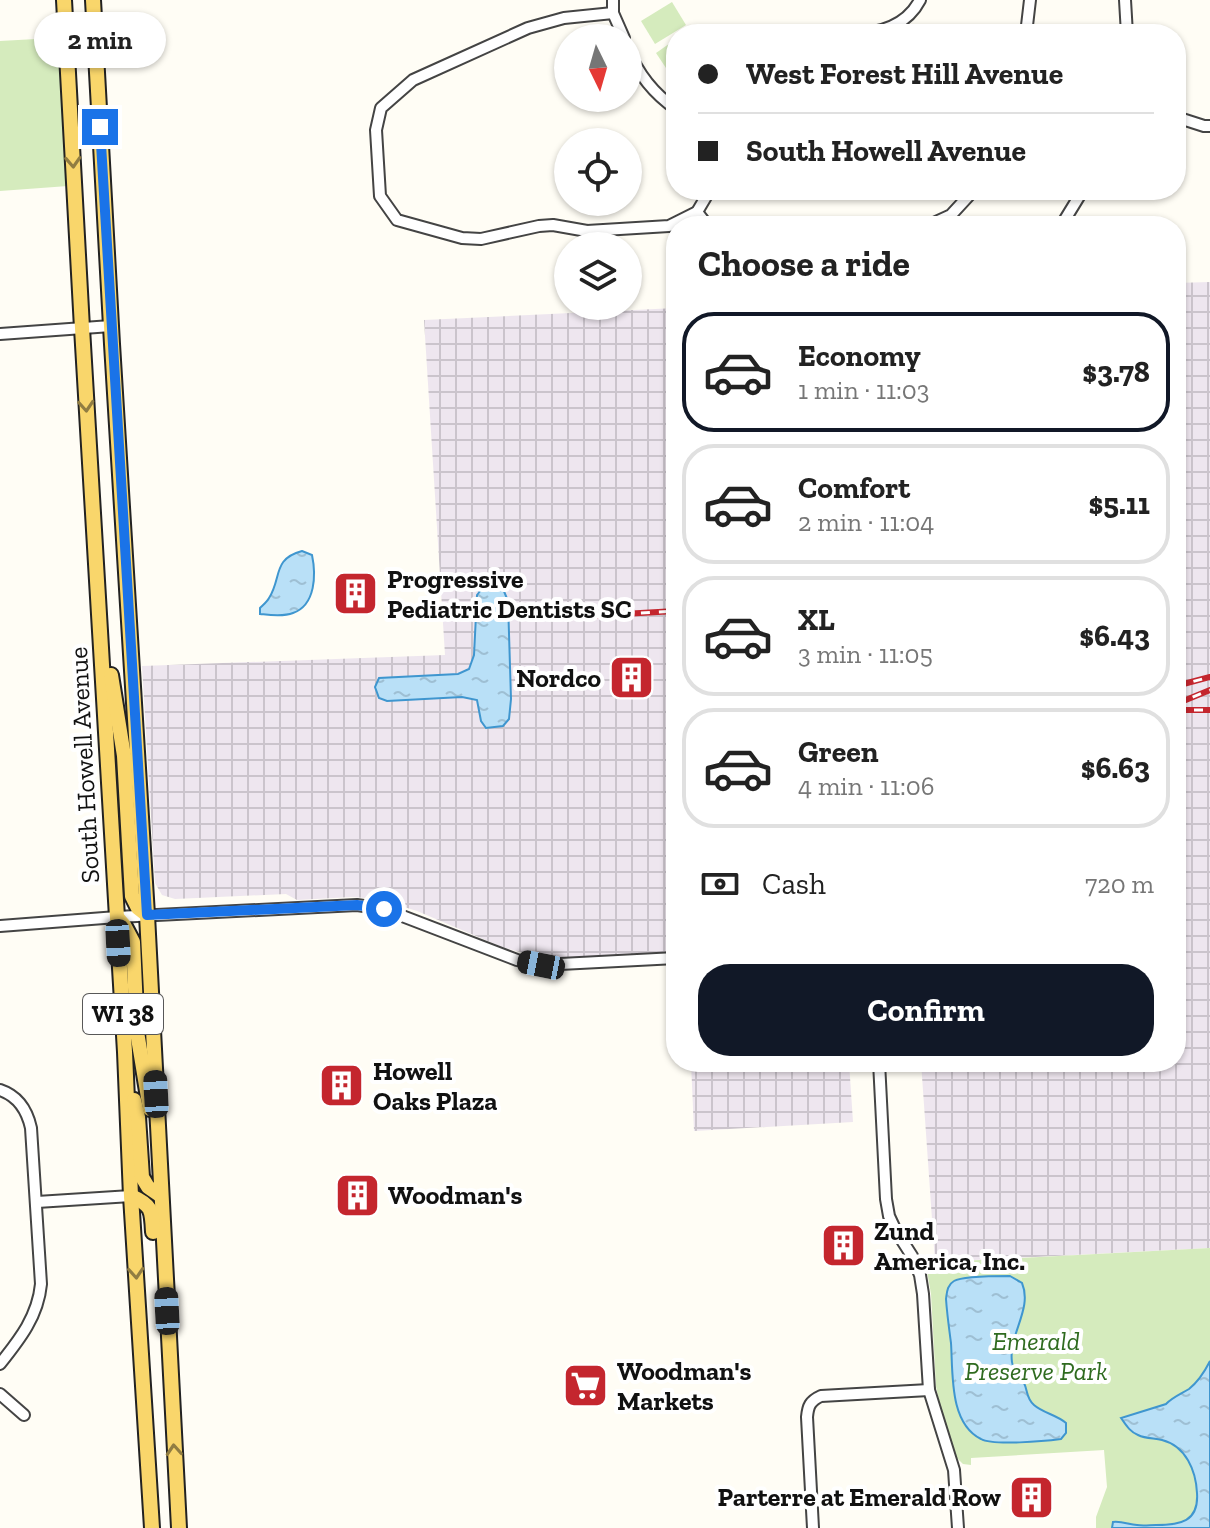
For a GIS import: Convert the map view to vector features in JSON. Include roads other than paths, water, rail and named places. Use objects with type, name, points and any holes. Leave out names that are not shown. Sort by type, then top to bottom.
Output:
[{"type":"main road","name":"South Howell Avenue","points":[[64,0],[152,1528]]},
{"type":"main road","name":"South Howell Avenue","points":[[93,0],[147,915],[179,1528]]},
{"type":"main road","points":[[101,624],[124,756],[132,896],[138,908],[147,915]]},
{"type":"main road","points":[[117,917],[133,942],[140,1051],[159,1153]]},
{"type":"main road","points":[[125,1052],[138,1117],[142,1177],[148,1187],[161,1196]]},
{"type":"main road","points":[[131,1196],[151,1208],[155,1266],[167,1311]]},
{"type":"street","points":[[613,0],[613,13],[618,24]]},
{"type":"street","points":[[898,24],[920,0]]},
{"type":"street","points":[[1027,24],[1030,0]]},
{"type":"street","points":[[1125,0],[1126,24]]},
{"type":"street","points":[[613,13],[564,18],[528,28],[413,80],[381,108],[376,130],[380,196],[397,220],[462,238],[481,239],[553,225],[587,231],[666,226]]},
{"type":"street","points":[[642,75],[658,97],[666,102]]},
{"type":"street","points":[[1186,120],[1210,126]]},
{"type":"street","points":[[689,216],[697,212],[704,200]]},
{"type":"street","points":[[949,216],[965,200]]},
{"type":"street","points":[[697,212],[700,216]]},
{"type":"street","points":[[0,334],[111,326]]},
{"type":"street","points":[[0,926],[357,905],[384,909],[517,960],[541,965],[666,959]]},
{"type":"street","points":[[880,1072],[886,1199],[889,1216],[920,1275],[929,1390],[956,1480],[958,1528]]},
{"type":"street","points":[[0,1090],[20,1103],[28,1117],[41,1284],[29,1325],[0,1364]]},
{"type":"street","points":[[37,1202],[131,1196]]},
{"type":"street","points":[[813,1528],[807,1417],[813,1400],[821,1396],[929,1390]]},
{"type":"street","points":[[0,1394],[24,1415]]},
{"type":"water","points":[[302,551],[312,555],[314,571],[313,588],[306,603],[289,614],[260,614],[260,608],[273,591],[282,564]]},
{"type":"water","points":[[501,584],[508,601],[511,699],[509,719],[503,726],[486,728],[481,721],[477,700],[462,697],[387,701],[379,698],[375,687],[379,678],[458,674],[469,669],[474,655],[477,595],[485,585]]},
{"type":"water","points":[[1010,1276],[1022,1283],[1025,1293],[1023,1312],[1013,1342],[1013,1365],[1023,1380],[1031,1402],[1066,1423],[1066,1433],[1061,1439],[987,1441],[971,1432],[958,1410],[946,1299],[948,1289],[958,1279]]},
{"type":"water","points":[[1210,1361],[1210,1528],[1112,1528],[1113,1522],[1142,1525],[1180,1523],[1195,1510],[1196,1485],[1188,1460],[1170,1443],[1135,1434],[1121,1418],[1166,1404],[1193,1386]]},
{"type":"railway","points":[[587,616],[666,612]]},
{"type":"railway","points":[[1186,683],[1210,677]]},
{"type":"railway","points":[[1186,700],[1210,690]]},
{"type":"railway","points":[[1186,710],[1210,710]]},
{"type":"place","name":"Progressive Pediatric Dentists SC","points":[[356,594]]},
{"type":"place","name":"Nordco","points":[[632,678]]},
{"type":"place","name":"Howell Oaks Plaza","points":[[342,1086]]},
{"type":"place","name":"Woodman's","points":[[357,1195]]},
{"type":"place","name":"Zund America, Inc.","points":[[843,1246]]},
{"type":"place","name":"Woodman's Markets","points":[[586,1386]]},
{"type":"place","name":"Parterre at Emerald Row","points":[[1032,1497]]},
{"type":"park label","name":"Emerald Preserve Park","points":[[1036,1356]]}]
